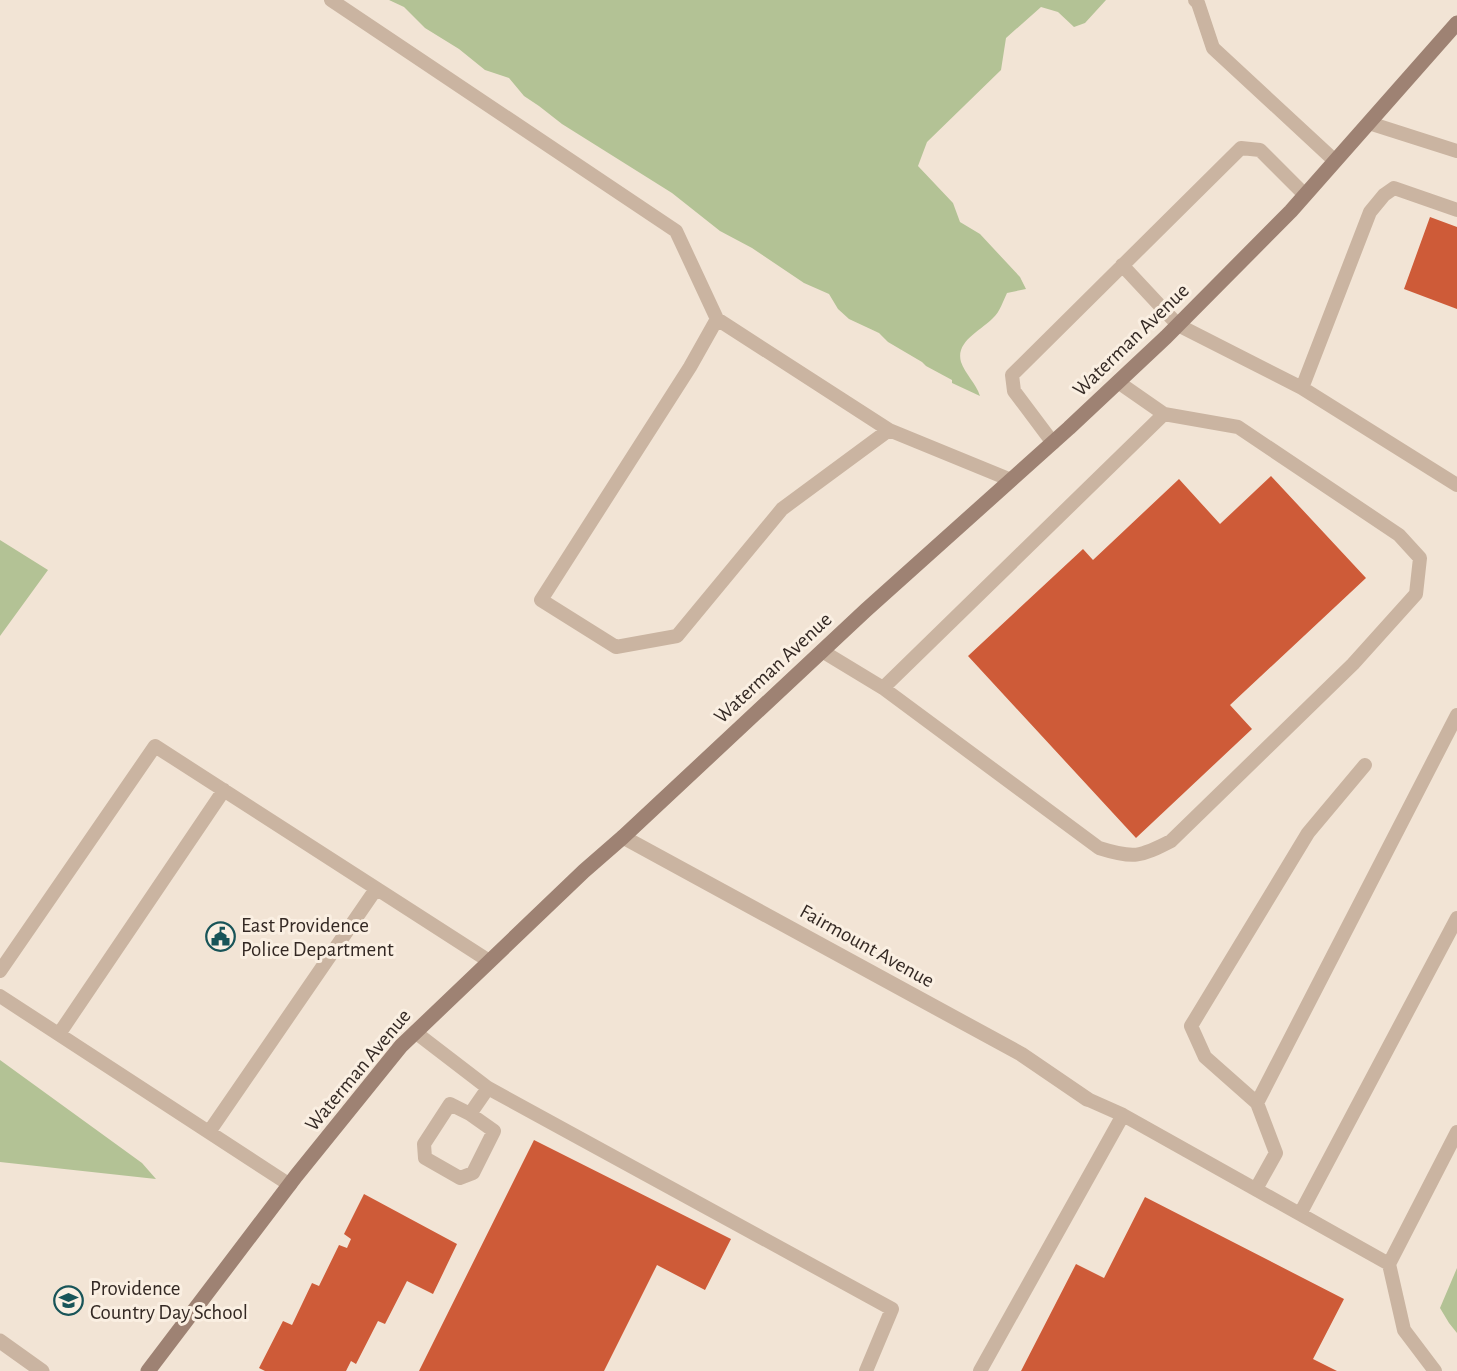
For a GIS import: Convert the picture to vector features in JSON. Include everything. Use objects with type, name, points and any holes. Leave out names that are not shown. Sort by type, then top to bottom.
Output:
[{"type":"main road","name":"Waterman Avenue","points":[[148,1371],[290,1185],[401,1046],[584,871],[1178,325],[1305,195],[1457,23]]},
{"type":"street","name":"Fairmount Avenue","points":[[623,837],[1021,1054],[1087,1099]]},
{"type":"street","points":[[0,1341],[42,1371]]},
{"type":"lane","points":[[331,0],[676,231],[717,319],[889,430],[1011,480]]},
{"type":"lane","points":[[1198,1],[1213,48],[1335,162]]},
{"type":"lane","points":[[1369,123],[1457,151]]},
{"type":"lane","points":[[1053,442],[1014,391],[1012,375],[1240,148],[1260,150],[1305,195]]},
{"type":"lane","points":[[1302,388],[1370,212],[1384,195],[1394,188],[1457,210]]},
{"type":"lane","points":[[1122,266],[1178,325],[1302,388],[1457,485]]},
{"type":"lane","points":[[717,319],[690,367],[540,600],[616,647],[677,636],[782,508],[889,430]]},
{"type":"lane","points":[[822,651],[883,688],[1099,848],[1125,856],[1146,854],[1172,841],[1345,672],[1416,594],[1420,558],[1399,535],[1238,427],[1164,414],[1118,382]]},
{"type":"lane","points":[[883,688],[1164,414]]},
{"type":"lane","points":[[1257,1103],[1457,716]]},
{"type":"lane","points":[[0,971],[155,746],[489,961]]},
{"type":"lane","points":[[1256,1189],[1276,1153],[1257,1103],[1205,1057],[1191,1026],[1308,833],[1365,765]]},
{"type":"lane","points":[[59,1034],[224,790]]},
{"type":"lane","points":[[209,1132],[376,889]]},
{"type":"lane","points":[[1300,1214],[1457,918]]},
{"type":"lane","points":[[0,996],[290,1185]]},
{"type":"lane","points":[[415,1032],[488,1088],[892,1309],[866,1371]]},
{"type":"lane","points":[[470,1114],[488,1088]]},
{"type":"lane","points":[[1087,1099],[1124,1115],[1389,1264]]},
{"type":"lane","points":[[450,1104],[470,1114],[494,1131],[473,1173],[460,1178],[425,1158],[424,1144],[450,1104]]},
{"type":"lane","points":[[980,1371],[1124,1115]]},
{"type":"lane","points":[[1435,1371],[1404,1330],[1389,1264],[1457,1132]]},
{"type":"green space","points":[[389,0],[1106,0],[1085,23],[1074,27],[1058,12],[1041,7],[1006,38],[1001,70],[927,142],[918,166],[953,203],[960,222],[980,234],[1020,277],[1026,289],[1007,293],[995,316],[962,348],[961,362],[980,396],[952,383],[952,380],[888,342],[879,333],[849,319],[838,309],[829,294],[804,283],[752,248],[720,231],[672,193],[562,124],[524,96],[509,78],[485,70],[459,49],[425,28],[404,7]]},
{"type":"green space","points":[[0,540],[48,570],[0,636]]},
{"type":"green space","points":[[0,1060],[142,1163],[156,1179],[0,1162]]},
{"type":"green space","points":[[1457,1268],[1457,1333],[1440,1308]]},
{"type":"building","points":[[1430,217],[1457,227],[1457,309],[1404,289]]},
{"type":"building","points":[[1271,476],[1366,578],[1230,705],[1252,729],[1136,838],[968,656],[1083,549],[1093,560],[1179,479],[1220,524]]},
{"type":"building","points":[[534,1140],[731,1239],[705,1290],[657,1265],[604,1371],[419,1371]]},
{"type":"building","points":[[364,1194],[457,1244],[433,1294],[407,1281],[385,1324],[378,1321],[356,1364],[351,1361],[346,1371],[265,1371],[259,1368],[283,1321],[292,1325],[312,1283],[319,1286],[339,1245],[347,1248],[351,1239],[344,1234]]},
{"type":"building","points":[[1145,1197],[1344,1299],[1313,1359],[1337,1371],[1021,1371],[1076,1264],[1104,1278]]},
{"type":"place","name":"East Providence Police Department","points":[[220,937]]},
{"type":"place","name":"Providence Country Day School","points":[[69,1300]]}]
